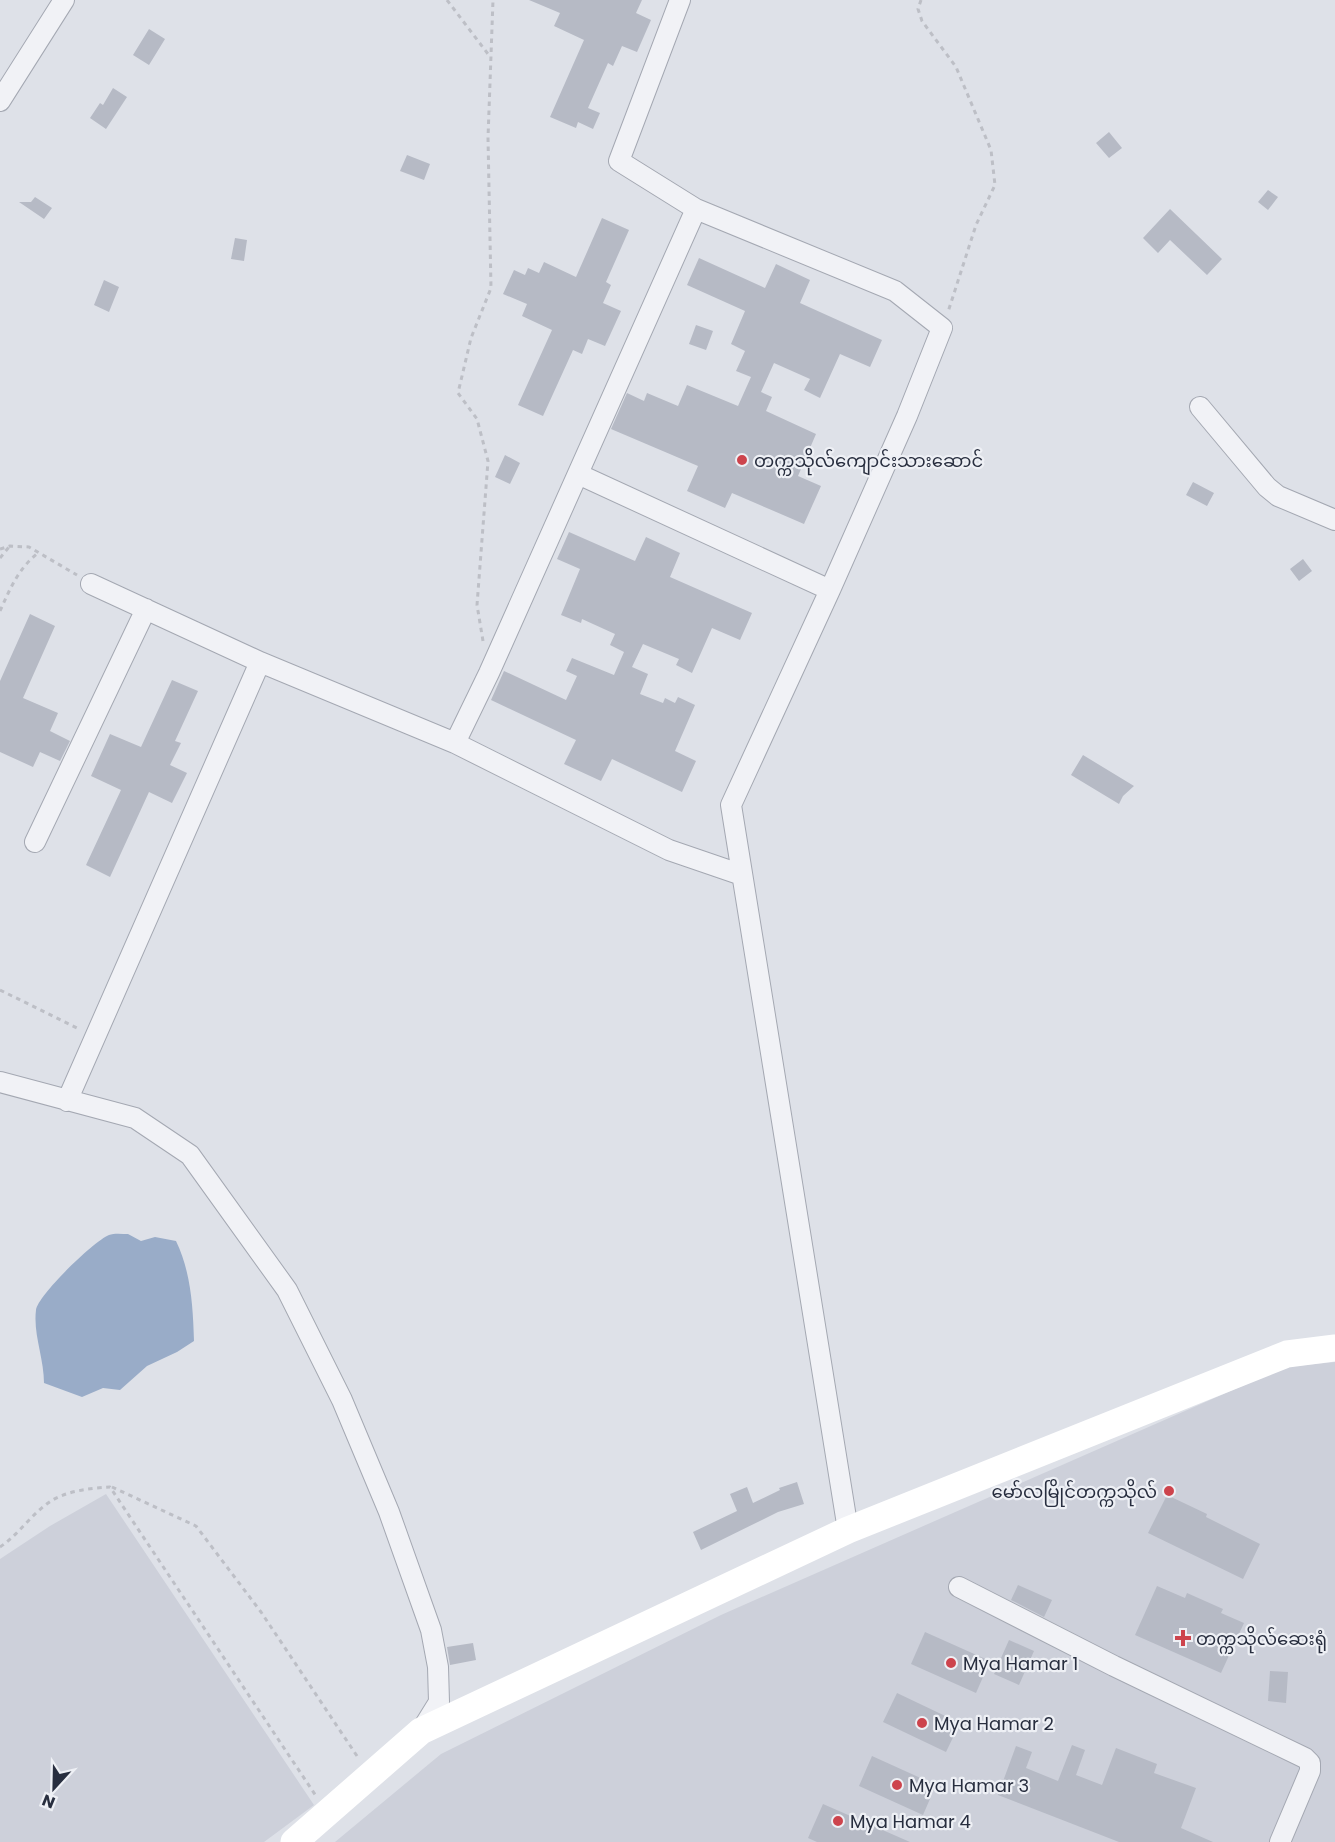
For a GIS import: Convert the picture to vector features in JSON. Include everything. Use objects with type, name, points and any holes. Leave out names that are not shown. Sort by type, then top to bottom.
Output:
[{"type":"main road","points":[[294,1842],[421,1731],[848,1530],[1287,1354],[1335,1348]]},
{"type":"street","points":[[0,101],[64,0]]},
{"type":"street","points":[[680,0],[619,161],[696,209],[895,291],[942,328],[907,416],[731,805],[848,1530]]},
{"type":"street","points":[[455,743],[489,673],[696,209]]},
{"type":"street","points":[[1200,407],[1267,487],[1278,496],[1335,520]]},
{"type":"street","points":[[578,474],[830,590]]},
{"type":"street","points":[[91,584],[260,662],[455,743],[669,850],[742,875]]},
{"type":"street","points":[[35,842],[146,609]]},
{"type":"street","points":[[67,1101],[260,662]]},
{"type":"street","points":[[0,1082],[135,1119],[189,1155],[287,1290],[346,1410],[389,1512],[431,1630],[438,1667],[439,1702],[421,1731]]},
{"type":"street","points":[[959,1587],[1114,1666],[1305,1758],[1310,1763],[1310,1771],[1280,1842]]},
{"type":"path","points":[[447,0],[491,58]]},
{"type":"path","points":[[489,673],[477,605],[488,461],[477,419],[458,393],[471,338],[491,288],[488,138],[493,0]]},
{"type":"path","points":[[921,0],[918,9],[922,21],[956,67],[991,150],[995,185],[976,225],[957,289],[942,328]]},
{"type":"path","points":[[0,549],[10,546],[29,548],[91,584]]},
{"type":"path","points":[[0,558],[10,546]]},
{"type":"path","points":[[0,611],[15,578],[27,562],[38,553]]},
{"type":"path","points":[[0,990],[95,1037]]},
{"type":"path","points":[[110,1486],[327,1813]]},
{"type":"path","points":[[0,1547],[49,1502],[85,1489],[110,1486],[196,1526],[261,1612],[370,1775]]},
{"type":"shaded area","name":"မော်လမြိုင်တက္ကသိုလ်","points":[[1335,1362],[1335,1842],[335,1842],[441,1754],[721,1615],[1285,1367]]},
{"type":"shaded area","points":[[106,1494],[314,1805],[264,1842],[0,1842],[0,1559],[50,1526]]},
{"type":"water","points":[[111,1234],[128,1234],[141,1241],[155,1237],[176,1241],[188,1277],[194,1341],[147,1366],[120,1390],[103,1388],[82,1397],[44,1383],[35,1319],[39,1303],[68,1269],[102,1239]]},
{"type":"building","points":[[529,0],[642,0],[636,13],[651,20],[637,52],[622,46],[613,66],[608,63],[588,108],[600,113],[593,129],[578,122],[576,128],[550,117],[584,40],[554,26],[560,13]]},
{"type":"building","points":[[149,29],[165,39],[149,65],[133,55]]},
{"type":"building","points":[[113,88],[127,97],[106,129],[90,118],[100,103],[103,105]]},
{"type":"building","points":[[1109,132],[1122,148],[1109,158],[1096,143]]},
{"type":"building","points":[[407,155],[430,164],[424,180],[400,171]]},
{"type":"building","points":[[1268,190],[1278,197],[1268,210],[1258,202]]},
{"type":"building","points":[[35,197],[52,208],[44,219],[19,202],[31,202]]},
{"type":"building","points":[[1170,209],[1222,259],[1207,275],[1170,240],[1158,253],[1143,238]]},
{"type":"building","points":[[602,218],[629,230],[606,282],[611,285],[603,303],[621,311],[605,346],[588,339],[582,354],[573,350],[543,416],[518,405],[552,330],[522,316],[527,304],[503,294],[514,270],[525,275],[528,268],[539,273],[544,262],[576,277]]},
{"type":"building","points":[[235,238],[247,240],[244,261],[231,259]]},
{"type":"building","points":[[699,258],[765,288],[776,264],[810,280],[800,303],[882,340],[870,367],[840,354],[820,398],[804,390],[810,379],[774,363],[761,392],[772,397],[766,411],[816,434],[798,476],[821,486],[804,524],[732,493],[725,508],[687,491],[698,466],[611,429],[627,393],[644,401],[647,393],[678,406],[687,385],[738,406],[751,377],[736,371],[745,351],[731,344],[745,311],[687,285]]},
{"type":"building","points":[[104,280],[119,287],[109,312],[94,305]]},
{"type":"building","points":[[696,325],[713,331],[706,350],[689,344]]},
{"type":"building","points":[[505,455],[520,463],[510,484],[495,477]]},
{"type":"building","points":[[1193,482],[1214,493],[1207,506],[1186,495]]},
{"type":"building","points":[[569,532],[635,561],[646,537],[680,553],[670,577],[752,613],[740,640],[712,628],[692,673],[676,665],[679,659],[643,644],[632,667],[648,674],[640,694],[663,703],[665,698],[675,703],[678,697],[695,705],[675,751],[696,761],[682,792],[612,759],[601,781],[564,764],[576,740],[491,700],[504,671],[566,700],[577,676],[566,671],[572,658],[614,675],[624,652],[610,645],[615,634],[582,619],[581,623],[561,615],[580,569],[557,559]]},
{"type":"building","points":[[1303,559],[1312,571],[1299,581],[1290,569]]},
{"type":"building","points":[[30,614],[55,626],[23,698],[58,713],[50,731],[70,741],[60,761],[40,752],[33,767],[0,752],[0,681]]},
{"type":"building","points":[[172,680],[198,691],[175,741],[181,743],[170,765],[187,773],[172,803],[149,792],[110,877],[86,865],[121,790],[91,776],[110,734],[141,747]]},
{"type":"building","points":[[1083,755],[1134,786],[1123,796],[1119,804],[1071,775]]},
{"type":"building","points":[[797,1482],[804,1504],[778,1512],[701,1550],[693,1532],[737,1511],[730,1494],[747,1487],[753,1503],[780,1490],[779,1488]]},
{"type":"building","points":[[1167,1495],[1207,1514],[1206,1517],[1260,1544],[1243,1579],[1148,1533]]},
{"type":"building","points":[[1018,1585],[1052,1600],[1044,1617],[1011,1600]]},
{"type":"building","points":[[1157,1586],[1185,1598],[1187,1593],[1223,1609],[1221,1613],[1244,1623],[1221,1673],[1135,1635]]},
{"type":"building","name":"Mya Hamar 1","points":[[925,1632],[990,1661],[976,1693],[911,1664]]},
{"type":"building","points":[[1009,1640],[1034,1651],[1019,1685],[994,1674]]},
{"type":"building","points":[[473,1643],[476,1660],[450,1665],[447,1647]]},
{"type":"building","points":[[1270,1671],[1288,1672],[1286,1703],[1268,1701]]},
{"type":"building","name":"Mya Hamar 2","points":[[897,1693],[960,1723],[946,1752],[883,1722]]},
{"type":"building","points":[[1072,1745],[1085,1750],[1076,1775],[1102,1785],[1116,1748],[1157,1764],[1154,1773],[1196,1788],[1181,1828],[1213,1842],[1119,1842],[998,1795],[1016,1746],[1032,1752],[1026,1768],[1058,1781]]},
{"type":"building","name":"Mya Hamar 3","points":[[872,1756],[936,1785],[923,1815],[859,1786]]},
{"type":"building","name":"Mya Hamar 4","points":[[823,1804],[910,1842],[817,1842],[808,1838]]},
{"type":"place","name":"တက္ကသိုလ်ကျောင်းသားဆောင်","points":[[742,460]]},
{"type":"place","name":"မော်လမြိုင်တက္ကသိုလ်","points":[[1169,1491]]},
{"type":"place","name":"တက္ကသိုလ်ဆေးရုံ","points":[[1183,1638]]},
{"type":"place","name":"Mya Hamar 1","points":[[951,1663]]},
{"type":"place","name":"Mya Hamar 2","points":[[922,1723]]},
{"type":"place","name":"Mya Hamar 3","points":[[897,1785]]},
{"type":"place","name":"Mya Hamar 4","points":[[838,1821]]}]
